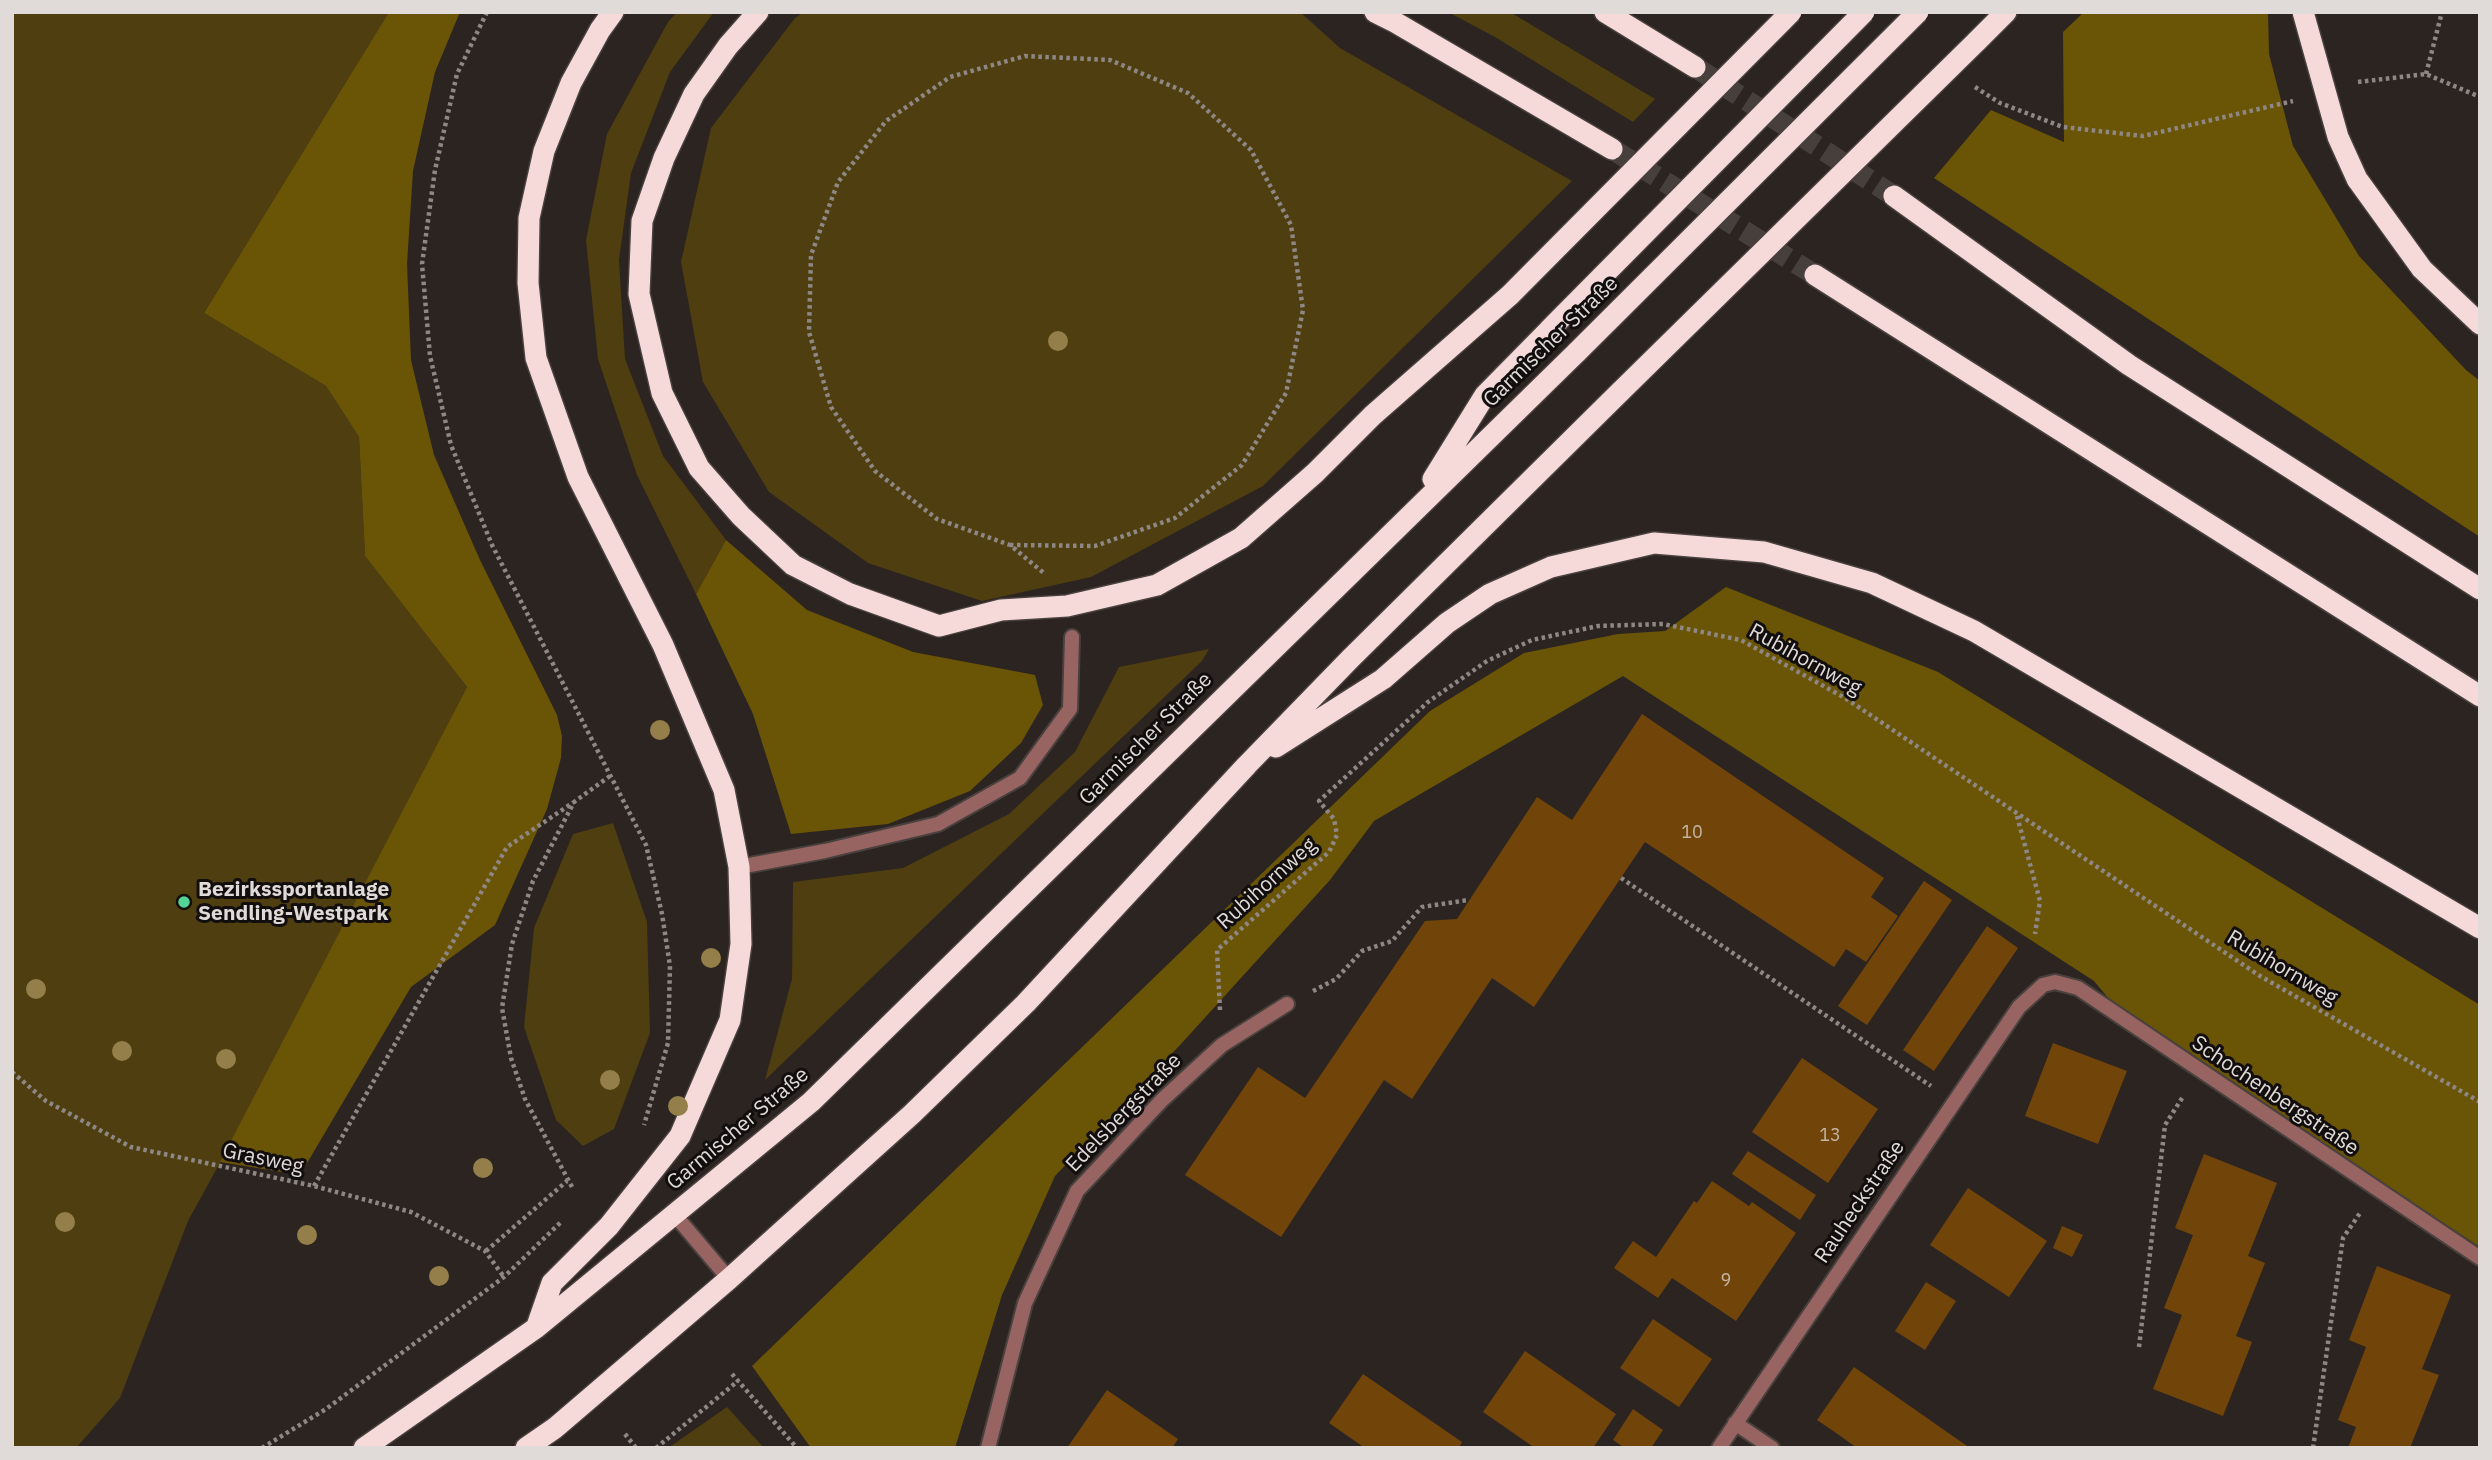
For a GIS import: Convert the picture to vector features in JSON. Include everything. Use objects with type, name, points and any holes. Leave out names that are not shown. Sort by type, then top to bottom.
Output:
[{"type":"highway","points":[[536,1328],[552,1283],[609,1226],[680,1136],[730,1020],[741,944],[739,867],[724,790],[663,645],[578,477],[536,358],[528,283],[528,218],[544,151],[571,83],[613,12]]},
{"type":"highway","points":[[758,12],[728,46],[694,94],[664,158],[642,221],[639,294],[662,393],[699,468],[741,516],[793,565],[850,594],[939,626],[1001,610],[1067,606],[1157,585],[1241,538],[1315,473],[1373,415],[1510,295],[1791,12]]},
{"type":"highway","points":[[1375,12],[1612,149]]},
{"type":"highway","points":[[1605,12],[1695,67]]},
{"type":"highway","points":[[1415,508],[1485,395],[1864,12]]},
{"type":"highway","name":"Garmischer Straße","points":[[364,1448],[536,1328],[811,1102],[1577,352],[1918,12]]},
{"type":"highway","points":[[526,1448],[555,1428],[729,1279],[912,1114],[1026,1003],[1247,765],[1350,659],[2006,12]]},
{"type":"highway","points":[[2303,12],[2338,137],[2357,179],[2421,269],[2480,324]]},
{"type":"highway","points":[[1894,196],[2129,365],[2480,589]]},
{"type":"highway","points":[[1815,275],[2480,696]]},
{"type":"highway","points":[[1247,765],[1383,679],[1447,623],[1490,594],[1551,567],[1654,543],[1764,552],[1872,583],[1974,631],[2480,928]]},
{"type":"street","points":[[739,867],[825,851],[938,824],[1020,778],[1070,709],[1072,637]]},
{"type":"street","name":"Schochenbergstraße","points":[[2043,985],[2055,982],[2078,988],[2480,1258]]},
{"type":"street","name":"Rauheckstraße","points":[[1719,1448],[1953,1101],[2019,1007],[2043,985]]},
{"type":"street","name":"Edelsbergstraße","points":[[988,1448],[1025,1303],[1077,1191],[1162,1100],[1222,1045],[1287,1004]]},
{"type":"street","points":[[674,1214],[729,1279]]},
{"type":"street","points":[[1735,1423],[1772,1448]]},
{"type":"path","points":[[487,12],[457,74],[435,170],[422,264],[430,356],[451,445],[492,545],[646,845],[662,914],[670,966],[668,1043],[643,1129]]},
{"type":"path","points":[[2426,74],[2442,12]]},
{"type":"path","points":[[1025,56],[1110,60],[1188,93],[1251,150],[1291,225],[1303,310],[1286,393],[1242,465],[1175,518],[1095,545],[1010,544],[936,519],[875,471],[831,407],[809,332],[811,255],[838,182],[886,121],[950,77],[1025,56]]},
{"type":"path","points":[[2348,83],[2426,74],[2480,97]]},
{"type":"path","points":[[2000,103],[2063,127],[2143,136],[2282,105],[2304,97]]},
{"type":"path","name":"Rubihornweg","points":[[1222,1045],[1217,950],[1329,852],[1336,835],[1335,819],[1320,802],[1428,702],[1487,661],[1532,640],[1598,626],[1663,624],[1741,640],[1845,698],[2260,976],[2480,1102]]},
{"type":"path","points":[[314,1186],[507,847],[610,776]]},
{"type":"path","points":[[572,1187],[525,1099],[511,1058],[502,1008],[512,944],[533,881],[574,802]]},
{"type":"path","points":[[2017,815],[2040,901],[2035,934]]},
{"type":"path","points":[[1621,878],[1953,1101]]},
{"type":"path","points":[[1287,1004],[1336,979],[1362,951],[1392,941],[1422,907],[1468,900]]},
{"type":"path","points":[[2139,1347],[2165,1125],[2200,1070]]},
{"type":"path","name":"Grasweg","points":[[12,1072],[46,1101],[131,1147],[314,1186],[411,1212],[485,1251],[504,1277]]},
{"type":"path","points":[[485,1251],[567,1181]]},
{"type":"path","points":[[2314,1448],[2343,1238],[2375,1189]]},
{"type":"path","points":[[262,1448],[326,1409],[504,1277],[570,1213]]},
{"type":"path","points":[[732,1374],[797,1448]]},
{"type":"path","points":[[656,1448],[738,1381]]},
{"type":"path","points":[[625,1434],[636,1448]]},
{"type":"shaded area","name":"Bezirkssportanlage Sendling-Westpark","points":[[12,12],[389,12],[204,313],[326,386],[359,437],[365,556],[467,687],[245,1117],[188,1221],[120,1398],[76,1448],[12,1448]]},
{"type":"shaded area","points":[[389,12],[460,12],[435,72],[413,171],[407,264],[411,360],[434,455],[480,560],[557,715],[562,736],[561,758],[547,809],[495,925],[411,987],[300,1175],[220,1162],[467,687],[365,556],[359,437],[326,386],[204,313]]},
{"type":"shaded area","points":[[677,12],[714,12],[670,72],[631,173],[619,260],[625,359],[663,456],[726,540],[696,594],[637,475],[598,359],[586,240],[607,134],[668,22]]},
{"type":"shaded area","points":[[804,12],[1300,12],[1340,48],[1572,181],[1263,486],[1091,577],[982,601],[868,563],[769,492],[703,382],[681,262],[711,128],[795,18]]},
{"type":"shaded area","points":[[1448,12],[1510,12],[1655,99],[1633,122],[1495,37]]},
{"type":"shaded area","points":[[2084,12],[2268,12],[2269,54],[2293,146],[2359,256],[2466,370],[2480,381],[2480,537],[1934,178],[1991,110],[2064,142],[2063,32]]},
{"type":"shaded area","points":[[726,540],[807,610],[913,652],[1035,675],[1043,705],[1021,743],[970,791],[888,824],[791,834],[753,714],[696,594]]},
{"type":"shaded area","points":[[1726,587],[1938,672],[2480,1005],[2480,1247],[2119,1011],[2094,981],[1623,676],[1374,821],[1330,880],[1181,1044],[1055,1176],[1002,1295],[955,1448],[811,1448],[752,1366],[1430,711],[1524,653],[1618,634],[1665,631]]},
{"type":"shaded area","points":[[1209,649],[1202,661],[765,1080],[792,979],[793,882],[903,868],[1009,814],[1075,752],[1119,667]]},
{"type":"shaded area","points":[[613,823],[647,922],[650,1033],[614,1129],[583,1146],[556,1120],[524,1027],[534,928],[573,834]]},
{"type":"shaded area","points":[[727,1407],[764,1448],[668,1448]]},
{"type":"building","points":[[1642,714],[1884,878],[1871,897],[1898,916],[1866,962],[1846,949],[1834,967],[1645,842],[1534,1007],[1492,978],[1412,1099],[1384,1080],[1281,1237],[1185,1175],[1258,1067],[1305,1098],[1425,921],[1457,919],[1537,797],[1572,820]]},
{"type":"building","points":[[1924,881],[1952,900],[1867,1025],[1838,1006]]},
{"type":"building","points":[[1987,926],[2018,948],[1934,1071],[1903,1050]]},
{"type":"building","points":[[2053,1043],[2127,1071],[2098,1144],[2025,1116]]},
{"type":"building","points":[[1802,1058],[1878,1109],[1828,1183],[1752,1132]]},
{"type":"building","points":[[1748,1151],[1816,1195],[1800,1220],[1732,1174]]},
{"type":"building","points":[[2204,1154],[2277,1183],[2248,1256],[2265,1263],[2236,1336],[2252,1342],[2223,1416],[2153,1389],[2182,1315],[2164,1308],[2193,1235],[2175,1228]]},
{"type":"building","points":[[1712,1181],[1749,1206],[1752,1202],[1796,1233],[1736,1321],[1672,1278],[1658,1298],[1614,1268],[1633,1241],[1656,1257],[1694,1201],[1697,1203]]},
{"type":"building","points":[[1968,1188],[2047,1241],[2009,1297],[1930,1245]]},
{"type":"building","points":[[2062,1226],[2083,1235],[2072,1257],[2053,1248]]},
{"type":"building","points":[[2377,1266],[2451,1295],[2422,1369],[2439,1375],[2410,1448],[2348,1448],[2356,1427],[2338,1420],[2366,1347],[2349,1340]]},
{"type":"building","points":[[1926,1282],[1956,1301],[1925,1350],[1895,1331]]},
{"type":"building","points":[[1653,1319],[1712,1359],[1679,1407],[1620,1368]]},
{"type":"building","points":[[1525,1351],[1616,1414],[1593,1448],[1535,1448],[1483,1412]]},
{"type":"building","points":[[1854,1367],[1970,1448],[1857,1448],[1817,1420]]},
{"type":"building","points":[[1363,1374],[1462,1442],[1462,1448],[1365,1448],[1329,1423]]},
{"type":"building","points":[[1107,1390],[1178,1439],[1172,1448],[1067,1448]]},
{"type":"building","points":[[1633,1409],[1663,1430],[1651,1448],[1625,1448],[1613,1440]]},
{"type":"tunnel","points":[[1695,67],[1894,196]]},
{"type":"tunnel","points":[[1612,149],[1815,275]]},
{"type":"place","name":"Bezirkssportanlage Sendling-Westpark","points":[[184,902]]}]
